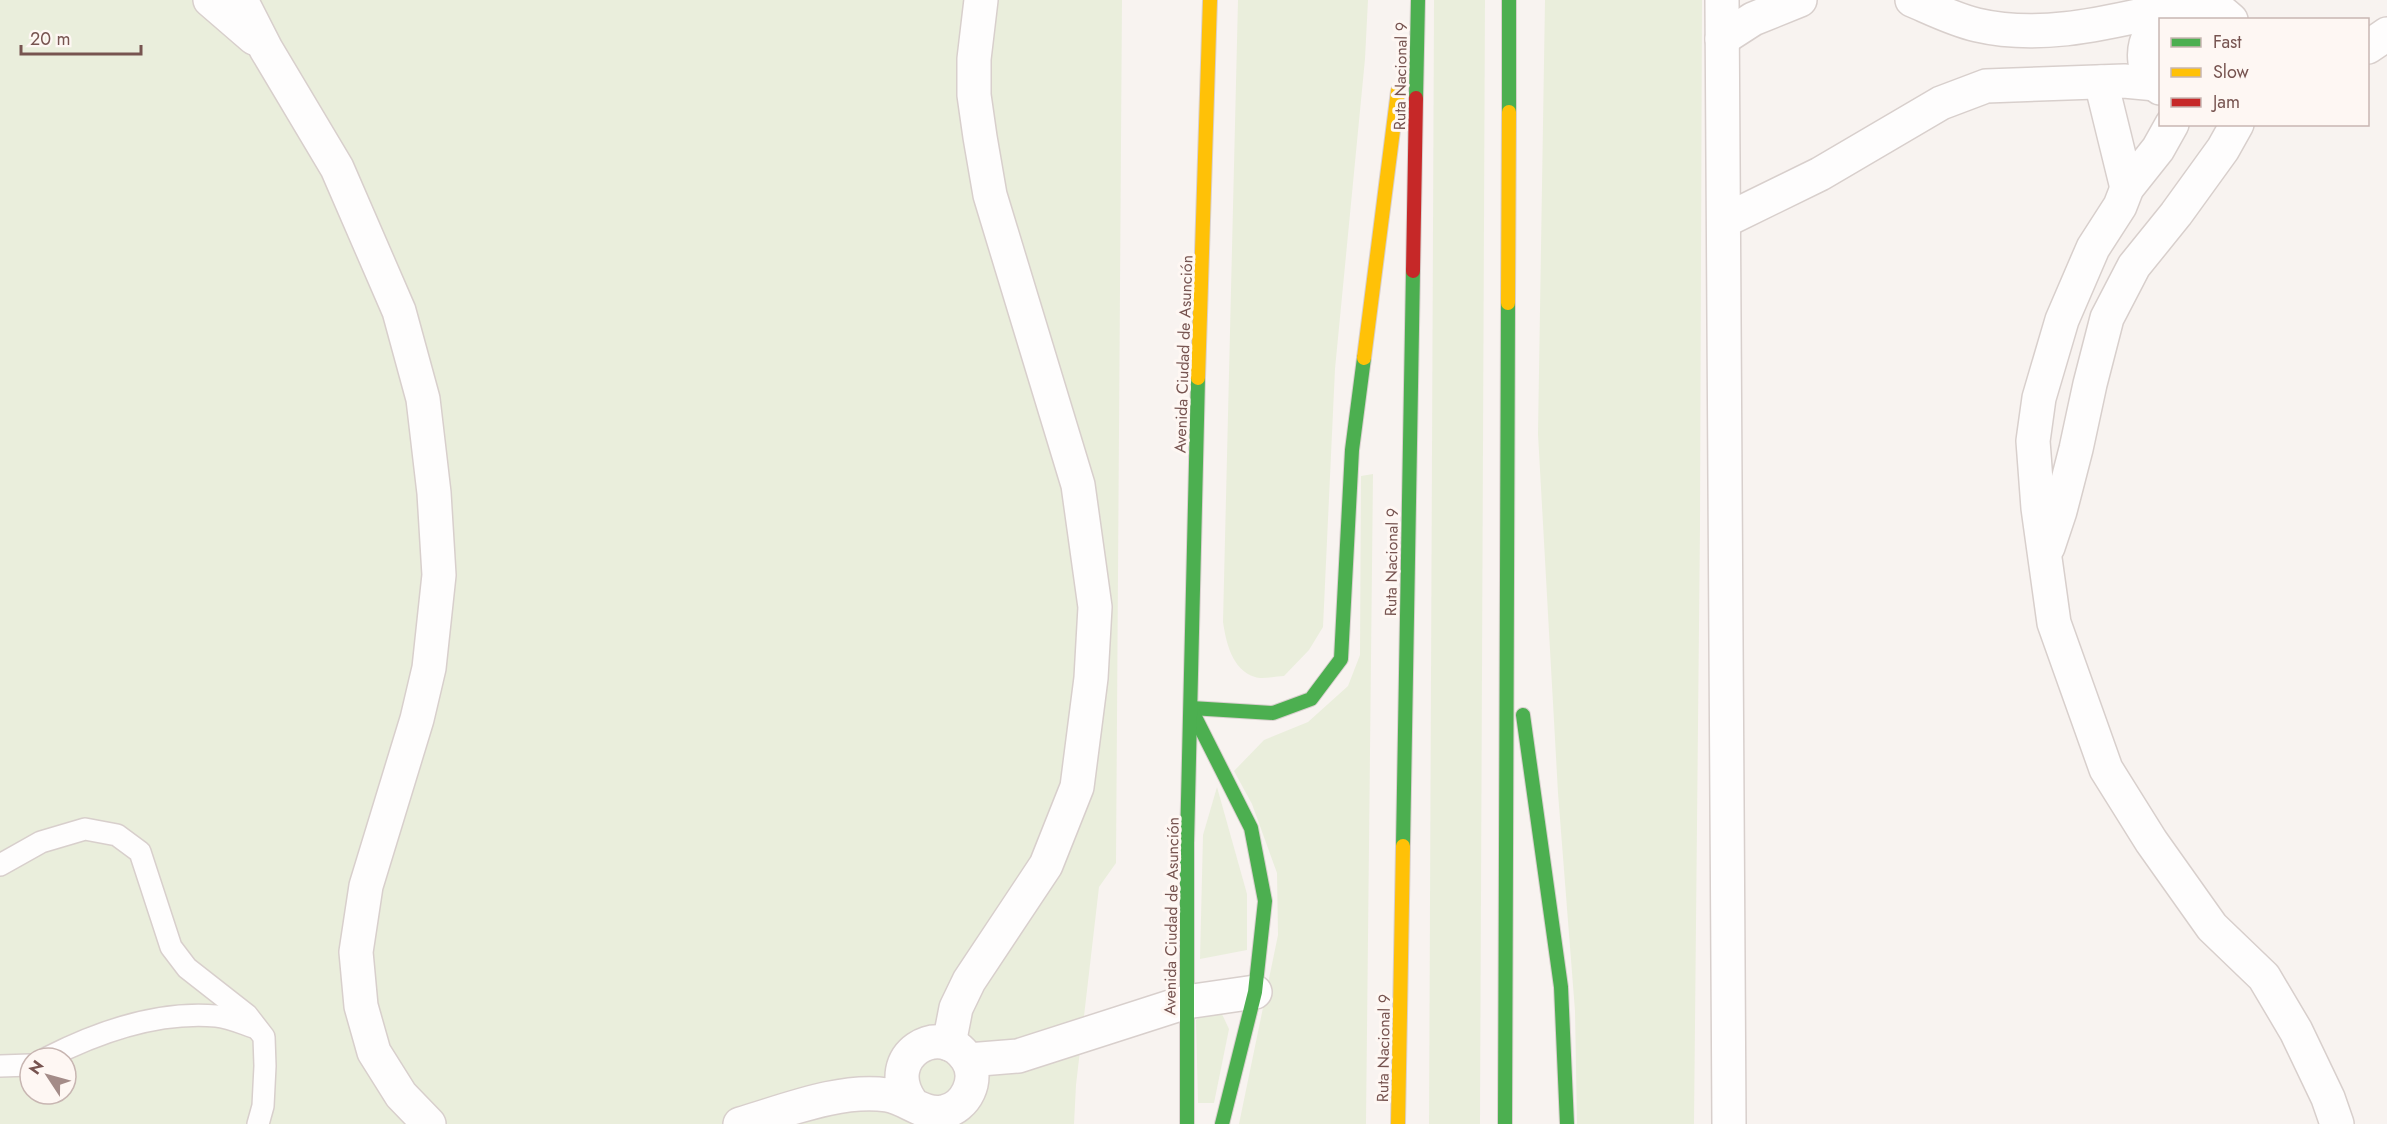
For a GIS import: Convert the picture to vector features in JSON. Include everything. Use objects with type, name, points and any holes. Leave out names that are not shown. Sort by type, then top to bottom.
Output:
[{"type":"main road","name":"Avenida Ciudad de Asunción","points":[[1187,1124],[1186,1002],[1191,708],[1210,0]]},
{"type":"main road","points":[[1403,48],[1409,0]]},
{"type":"main road","name":"Ruta Nacional 9","points":[[1398,1124],[1418,0]]},
{"type":"main road","points":[[1505,1124],[1509,0]]},
{"type":"main road","points":[[1191,708],[1273,713],[1311,699],[1341,659],[1352,450],[1400,71]]},
{"type":"main road","points":[[1507,603],[1561,987],[1567,1124]]},
{"type":"main road","name":"Avenida Ciudad de Asunción","points":[[1191,708],[1251,828],[1265,901],[1254,992],[1222,1124]]},
{"type":"street","points":[[210,0],[266,49]]},
{"type":"street","points":[[241,0],[266,49],[337,168],[399,311],[423,399],[434,493],[439,575],[429,668],[417,719],[366,886],[356,952],[360,1006],[374,1052],[401,1095],[429,1124]]},
{"type":"street","points":[[740,1124],[818,1101],[862,1093],[888,1095],[911,1102],[943,1118],[961,1103],[968,1093],[971,1072],[958,1052],[956,1008],[964,990],[1046,865],[1077,787],[1091,678],[1095,607],[1078,485],[990,195],[974,95],[974,59],[981,0]]},
{"type":"street","points":[[1722,0],[1729,1124]]},
{"type":"street","points":[[1722,39],[1753,18],[1800,0]]},
{"type":"street","points":[[1912,0],[1975,25],[2019,32],[2089,27],[2169,9],[2185,3],[2202,3],[2231,9]]},
{"type":"street","points":[[2158,86],[2146,69],[2143,52],[2147,34],[2156,20],[2169,9]]},
{"type":"street","points":[[2369,46],[2387,34]]},
{"type":"street","points":[[1724,221],[1820,174],[1941,103],[1986,86],[2101,82],[2158,86]]},
{"type":"street","points":[[2101,82],[2127,188]]},
{"type":"street","points":[[2171,126],[2158,149],[2127,188],[2120,206],[2093,248],[2062,320],[2039,398],[2033,441],[2038,508],[2046,552],[2054,623],[2106,769],[2151,841],[2212,927],[2264,977],[2296,1031],[2328,1098],[2337,1124]]},
{"type":"street","points":[[2046,552],[2060,512],[2107,318],[2134,266],[2176,214],[2223,149],[2236,126]]},
{"type":"street","points":[[851,1096],[884,1076],[925,1043],[937,1042],[958,1052],[1018,1056],[1186,1002],[1254,992]]},
{"type":"street","points":[[906,1059],[901,1082],[904,1093],[911,1102]]},
{"type":"lane","points":[[0,865],[40,842],[85,829],[117,835],[140,852],[171,947],[187,968],[247,1015],[264,1037],[263,1106],[258,1124]]},
{"type":"lane","points":[[75,1046],[113,1030],[169,1017],[218,1016],[257,1028]]},
{"type":"lane","points":[[0,1066],[18,1065]]},
{"type":"green space","points":[[0,0],[1122,0],[1116,863],[1099,887],[1076,1085],[1074,1124],[0,1124]]},
{"type":"green space","points":[[1238,0],[1368,0],[1365,59],[1335,369],[1323,627],[1309,650],[1284,676],[1265,678],[1258,678],[1247,673],[1236,662],[1228,646],[1223,622]]},
{"type":"green space","points":[[1434,0],[1485,0],[1480,1124],[1429,1124]]},
{"type":"green space","points":[[1545,0],[1702,0],[1694,1124],[1577,1124],[1575,1011],[1558,793],[1538,434]]},
{"type":"green space","points":[[1373,474],[1366,1124],[1239,1124],[1278,935],[1277,873],[1252,804],[1234,771],[1264,740],[1308,722],[1348,686],[1360,655],[1361,476]]},
{"type":"green space","points":[[1217,787],[1247,894],[1247,950],[1200,959],[1203,835]]},
{"type":"green space","points":[[1206,1010],[1221,1012],[1229,1029],[1214,1103],[1198,1103],[1196,1020]]},
{"type":"traffic: fast","points":[[1416,98],[1418,0]]},
{"type":"traffic: fast","points":[[1509,0],[1509,112]]},
{"type":"traffic: fast","points":[[1403,846],[1413,271]]},
{"type":"traffic: fast","points":[[1505,1124],[1508,303]]},
{"type":"traffic: fast","points":[[1191,708],[1273,713],[1311,699],[1341,659],[1352,450],[1364,358]]},
{"type":"traffic: fast","points":[[1187,1124],[1187,843],[1198,378]]},
{"type":"traffic: fast","points":[[1193,713],[1251,828],[1265,901],[1255,992],[1222,1124]]},
{"type":"traffic: fast","points":[[1523,715],[1561,987],[1567,1124]]},
{"type":"traffic: slow","points":[[1198,378],[1210,0]]},
{"type":"traffic: slow","points":[[1364,358],[1398,91]]},
{"type":"traffic: slow","points":[[1508,303],[1509,112]]},
{"type":"traffic: slow","points":[[1398,1124],[1403,846]]},
{"type":"traffic: jam","points":[[1413,271],[1416,98]]}]
